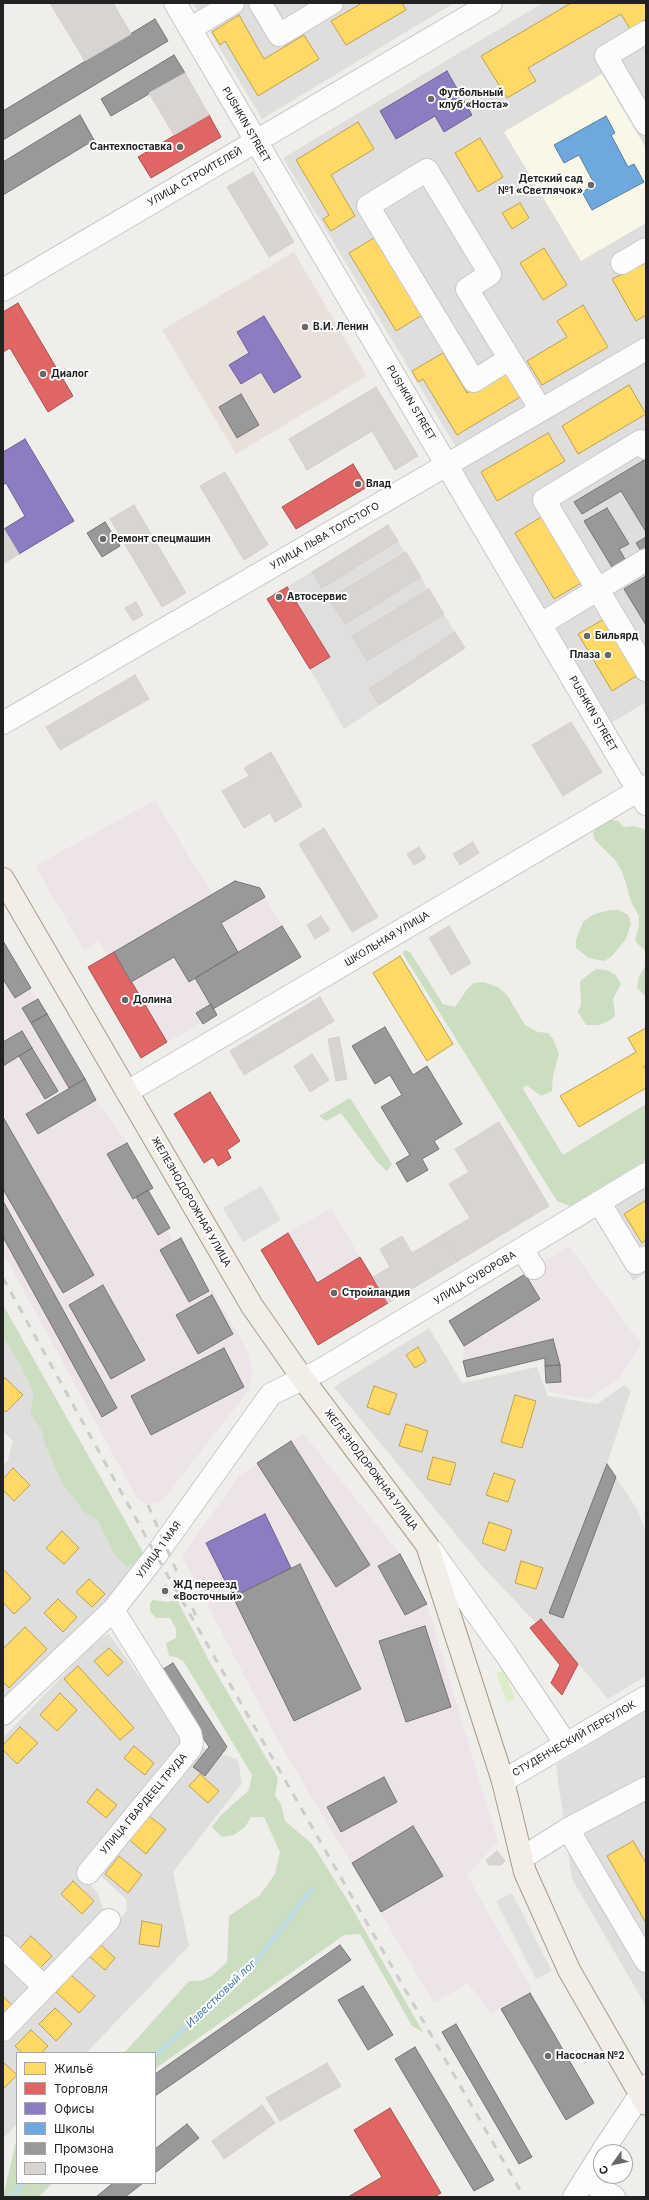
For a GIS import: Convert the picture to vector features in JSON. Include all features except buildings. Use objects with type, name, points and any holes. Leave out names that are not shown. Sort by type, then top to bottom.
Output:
[{"type":"main road","name":"ЖЕЛЕЗНОДОРОЖНАЯ УЛИЦА","points":[[3,879],[252,1306],[302,1379],[427,1545],[503,1781],[525,1872],[569,1970],[644,2095]]},
{"type":"street","name":"PUSHKIN STREET","points":[[175,3],[255,142],[643,794]]},
{"type":"street","points":[[190,29],[233,3]]},
{"type":"street","points":[[260,3],[279,35],[332,3]]},
{"type":"street","name":"УЛИЦА СТРОИТЕЛЕЙ","points":[[3,290],[491,3]]},
{"type":"street","points":[[646,32],[606,56],[646,124]]},
{"type":"street","points":[[510,359],[474,381],[368,206],[427,170],[490,274],[467,289],[510,359],[540,410]]},
{"type":"street","points":[[622,263],[646,249]]},
{"type":"street","name":"УЛИЦА ЛЬВА ТОЛСТОГО","points":[[3,723],[646,349]]},
{"type":"street","points":[[646,448],[641,441],[544,500],[646,670]]},
{"type":"street","points":[[541,624],[646,560]]},
{"type":"street","name":"ШКОЛЬНАЯ УЛИЦА","points":[[127,1092],[643,794]]},
{"type":"street","name":"УЛИЦА СУВОРОВА","points":[[302,1379],[646,1174]]},
{"type":"street","points":[[599,1202],[636,1263],[646,1257]]},
{"type":"street","points":[[522,1249],[534,1268]]},
{"type":"street","name":"УЛИЦА 1 МАЯ","points":[[3,1714],[113,1610],[156,1555],[271,1394],[302,1379]]},
{"type":"street","points":[[427,1545],[505,1653],[566,1744]]},
{"type":"street","name":"УЛИЦА ГВАРДЕЕЦ ТРУДА","points":[[88,1873],[190,1749],[192,1742],[190,1733],[113,1610]]},
{"type":"street","name":"СТУДЕНЧЕСКИЙ ПЕРЕУЛОК","points":[[503,1781],[646,1697]]},
{"type":"street","points":[[522,1858],[568,1829],[646,1788]]},
{"type":"street","points":[[568,1829],[646,1961]]},
{"type":"street","points":[[3,2030],[109,1920]]},
{"type":"street","points":[[3,1948],[44,1987]]},
{"type":"street","points":[[609,2144],[644,2095]]},
{"type":"street","points":[[593,2167],[579,2188],[614,2197]]},
{"type":"shaded area","points":[[193,3],[454,3],[262,119]]},
{"type":"shaded area","points":[[543,3],[646,3],[646,336],[456,447],[283,158]]},
{"type":"shaded area","name":"Детский сад №1 «Светлячок»","points":[[602,74],[646,148],[646,223],[581,261],[504,132]]},
{"type":"shaded area","points":[[294,252],[367,376],[236,454],[162,330]]},
{"type":"shaded area","points":[[646,360],[646,702],[611,723],[462,468]]},
{"type":"shaded area","points":[[388,525],[465,648],[344,729],[310,669],[330,657],[287,587]]},
{"type":"shaded area","points":[[155,800],[212,894],[235,881],[260,888],[282,926],[195,978],[217,1015],[167,1042],[114,952],[108,956],[99,941],[84,950],[35,866]]},
{"type":"shaded area","points":[[3,941],[96,1100],[127,1143],[153,1188],[148,1191],[170,1228],[167,1230],[174,1242],[181,1238],[209,1291],[212,1289],[248,1352],[253,1372],[249,1390],[163,1500],[148,1505],[138,1500],[3,1253]]},
{"type":"shaded area","points":[[646,1184],[646,1273],[633,1281],[594,1216]]},
{"type":"shaded area","points":[[261,1186],[281,1220],[243,1242],[223,1208]]},
{"type":"shaded area","points":[[331,1208],[360,1257],[317,1283],[288,1233]]},
{"type":"shaded area","points":[[569,1246],[641,1344],[619,1379],[588,1399],[549,1392],[544,1358],[467,1377],[463,1361],[464,1346],[449,1321]]},
{"type":"shaded area","points":[[3,1316],[140,1555],[108,1600],[3,1702],[3,1465],[8,1460],[13,1441],[3,1431]]},
{"type":"shaded area","points":[[429,1328],[462,1383],[537,1367],[548,1396],[597,1404],[624,1385],[631,1390],[607,1464],[549,1613],[536,1623],[481,1565],[334,1387]]},
{"type":"shaded area","points":[[303,1433],[400,1554],[427,1604],[498,1842],[467,1875],[532,1990],[491,2014],[468,1983],[434,2003],[277,1739],[182,1556],[239,1476]]},
{"type":"shaded area","points":[[607,1464],[637,1509],[646,1532],[646,1676],[608,1699],[541,1619],[549,1613]]},
{"type":"shaded area","points":[[109,1634],[185,1741],[81,1872],[98,1894],[105,1913],[3,2017],[3,1738],[96,1641]]},
{"type":"shaded area","points":[[646,1711],[646,2006],[572,1879],[556,1765]]},
{"type":"shaded area","points":[[202,1747],[238,1760],[242,1783],[173,1872],[189,1946],[87,2052],[16,2052],[16,2125],[3,2139],[3,2039],[127,1911],[126,1899],[99,1874]]},
{"type":"shaded area","points":[[512,1893],[552,1971],[536,1979],[496,1901]]},
{"type":"green space","points":[[600,821],[618,821],[624,827],[634,826],[646,830],[646,952],[635,941],[639,925],[639,916],[632,904],[623,874],[616,861],[595,840],[593,834]]},
{"type":"green space","points":[[611,910],[619,910],[628,915],[631,923],[626,939],[611,957],[604,961],[589,958],[576,948],[576,940],[583,922],[594,914]]},
{"type":"green space","points":[[404,950],[410,952],[443,1004],[455,1007],[468,988],[474,983],[483,982],[498,987],[507,995],[525,1025],[538,1032],[548,1033],[553,1039],[559,1054],[553,1076],[552,1091],[541,1096],[526,1085],[523,1089],[563,1155],[646,1104],[646,1160],[570,1206],[557,1201],[403,954]]},
{"type":"green space","points":[[646,964],[646,995],[644,995],[637,988],[639,977]]},
{"type":"green space","points":[[596,969],[606,970],[616,975],[621,984],[613,999],[615,1015],[612,1019],[600,1025],[586,1025],[578,1012],[581,1004],[580,981]]},
{"type":"green space","points":[[350,1098],[392,1164],[387,1171],[378,1163],[341,1113],[326,1121],[319,1116]]},
{"type":"green space","points":[[3,1305],[144,1554],[127,1568],[114,1553],[97,1519],[86,1514],[63,1484],[46,1447],[41,1429],[30,1413],[34,1393],[21,1366],[3,1337]]},
{"type":"green space","points":[[153,1600],[167,1602],[177,1600],[212,1666],[278,1778],[275,1795],[281,1804],[285,1821],[312,1844],[348,1901],[423,2032],[412,2026],[360,1934],[344,1935],[156,2068],[156,2052],[125,2052],[189,1981],[201,1981],[213,1975],[227,1962],[229,1916],[260,1895],[275,1874],[280,1852],[264,1817],[251,1817],[245,1827],[234,1835],[222,1837],[212,1827],[220,1816],[249,1790],[252,1775],[184,1662],[176,1657],[169,1656],[166,1643],[176,1638],[176,1629],[170,1618],[156,1618],[150,1611],[150,1603]]},
{"type":"green space","points":[[504,1670],[515,1699],[507,1702],[496,1673]]},
{"type":"green space","points":[[16,2141],[16,2184],[51,2184],[39,2197],[3,2197]]},
{"type":"waterway","name":"Известковый лог","points":[[156,2055],[252,1966],[312,1889]]},
{"type":"waterway","name":"Известковый лог","points":[[11,2197],[22,2184]]},
{"type":"railway","points":[[3,1278],[156,1555],[524,2197]]},
{"type":"railway","points":[[148,1505],[196,1616]]},
{"type":"place","name":"Футбольный клуб «Носта»","points":[[431,99]]},
{"type":"place","name":"Сантехпоставка","points":[[180,147]]},
{"type":"place","name":"Детский сад №1 «Светлячок»","points":[[591,185]]},
{"type":"place","name":"В.И. Ленин","points":[[305,327]]},
{"type":"place","name":"Диалог","points":[[43,374]]},
{"type":"place","name":"Влад","points":[[358,484]]},
{"type":"place","name":"Ремонт спецмашин","points":[[103,539]]},
{"type":"place","name":"Автосервис","points":[[279,597]]},
{"type":"place","name":"Бильярд","points":[[587,636]]},
{"type":"place","name":"Плаза","points":[[608,655]]},
{"type":"place","name":"Долина","points":[[125,1000]]},
{"type":"place","name":"Стройландия","points":[[334,1293]]},
{"type":"place","name":"ЖД переезд «Восточный»","points":[[165,1591]]},
{"type":"place","name":"Насосная №2","points":[[548,2056]]}]
